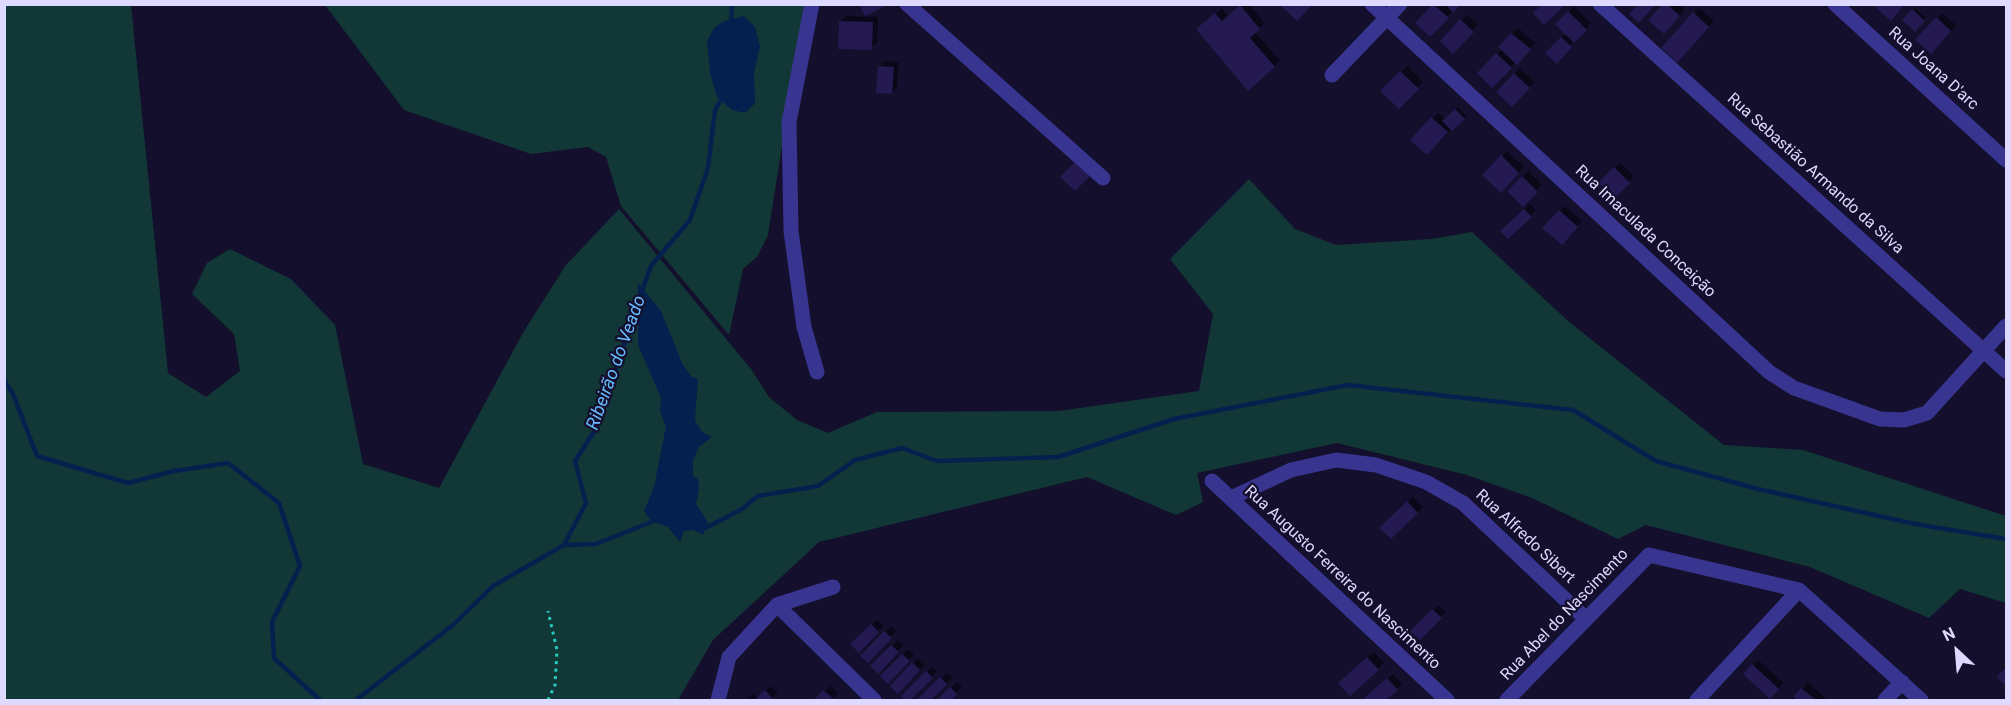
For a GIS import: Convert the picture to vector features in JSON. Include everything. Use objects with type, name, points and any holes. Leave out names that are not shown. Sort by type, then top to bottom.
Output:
[{"type":"street","points":[[812,4],[789,122],[791,231],[804,327],[817,372]]},
{"type":"street","points":[[906,4],[1103,178]]},
{"type":"street","name":"Rua Imaculada Conceição","points":[[1372,4],[1769,372],[1794,388],[1880,419],[1904,420],[1926,412],[1984,351]]},
{"type":"street","points":[[1332,75],[1400,4]]},
{"type":"street","name":"Rua Sebastião Armando da Silva","points":[[1600,4],[2007,371]]},
{"type":"street","name":"Rua Joana D'arc","points":[[1835,4],[2007,160]]},
{"type":"street","points":[[1984,351],[2007,326]]},
{"type":"street","name":"Rua Alfredo Sibert","points":[[1230,498],[1291,470],[1336,460],[1377,465],[1426,482],[1463,503],[1586,619]]},
{"type":"street","name":"Rua Augusto Ferreira do Nascimento","points":[[1212,481],[1447,700]]},
{"type":"street","name":"Rua Abel do Nascimento","points":[[1507,700],[1649,555],[1799,590]]},
{"type":"street","points":[[718,700],[729,657],[777,605],[833,587]]},
{"type":"street","points":[[1697,700],[1799,590],[1921,700]]},
{"type":"street","points":[[777,605],[874,700]]},
{"type":"street","points":[[1885,700],[1902,682]]},
{"type":"path","points":[[548,611],[557,650],[555,685],[548,700]]},
{"type":"green space","points":[[4,5],[131,5],[168,373],[206,397],[240,371],[234,334],[192,294],[207,263],[230,249],[291,279],[335,325],[363,464],[439,488],[524,331],[566,265],[619,209],[751,369],[769,397],[797,420],[828,433],[877,412],[1059,411],[1199,391],[1213,314],[1170,259],[1249,179],[1295,229],[1336,245],[1431,239],[1472,232],[1568,321],[1724,445],[1803,450],[2006,516],[2006,603],[1960,589],[1929,618],[1810,567],[1646,525],[1618,539],[1532,498],[1467,475],[1337,443],[1197,473],[1203,502],[1176,515],[1087,477],[819,542],[713,640],[678,700],[5,700]]},
{"type":"green space","points":[[325,5],[804,5],[768,235],[757,257],[743,269],[729,335],[621,206],[606,157],[588,147],[531,154],[404,110]]},
{"type":"water","points":[[744,16],[755,27],[760,46],[754,73],[755,103],[745,113],[732,110],[717,97],[710,73],[707,41],[714,28],[724,21]]},
{"type":"water","points":[[638,283],[661,311],[683,365],[692,377],[698,379],[695,420],[702,432],[712,437],[699,447],[693,460],[693,476],[698,479],[699,488],[696,504],[708,522],[703,535],[693,530],[684,531],[680,542],[668,527],[651,521],[644,511],[654,487],[666,426],[660,412],[661,398],[638,345]]},
{"type":"building","points":[[859,4],[889,4],[865,16]]},
{"type":"building","points":[[1279,4],[1313,4],[1297,21]]},
{"type":"building","points":[[1433,4],[1449,18],[1430,37],[1415,23]]},
{"type":"building","points":[[1445,4],[1461,4],[1453,13]]},
{"type":"building","points":[[1542,4],[1560,4],[1563,7],[1544,25],[1533,13]]},
{"type":"building","points":[[1638,4],[1656,4],[1639,23],[1629,14]]},
{"type":"building","points":[[1872,4],[1905,4],[1891,21]]},
{"type":"building","points":[[1240,5],[1260,29],[1250,38],[1275,67],[1248,91],[1196,29],[1215,13],[1222,21]]},
{"type":"building","points":[[1662,5],[1668,5],[1680,16],[1664,34],[1648,20]]},
{"type":"building","points":[[1912,9],[1925,21],[1915,32],[1902,20]]},
{"type":"building","points":[[1568,11],[1587,30],[1574,43],[1555,24]]},
{"type":"building","points":[[1693,12],[1709,27],[1677,63],[1661,48]]},
{"type":"building","points":[[1936,17],[1951,31],[1931,54],[1915,40]]},
{"type":"building","points":[[1460,19],[1474,32],[1453,54],[1440,41]]},
{"type":"building","points":[[839,21],[873,22],[872,50],[838,49]]},
{"type":"building","points":[[1511,33],[1531,49],[1517,65],[1498,47]]},
{"type":"building","points":[[1561,37],[1572,47],[1557,64],[1545,53]]},
{"type":"building","points":[[1496,53],[1512,68],[1492,88],[1477,73]]},
{"type":"building","points":[[878,66],[894,67],[892,94],[876,93]]},
{"type":"building","points":[[1400,71],[1419,89],[1399,109],[1380,91]]},
{"type":"building","points":[[1514,73],[1530,88],[1512,107],[1496,92]]},
{"type":"building","points":[[1455,109],[1465,119],[1452,131],[1442,121]]},
{"type":"building","points":[[1431,117],[1448,132],[1427,155],[1410,140]]},
{"type":"building","points":[[1501,155],[1519,173],[1501,193],[1482,175]]},
{"type":"building","points":[[1076,161],[1091,175],[1075,191],[1060,177]]},
{"type":"building","points":[[1614,167],[1630,183],[1614,199],[1598,183]]},
{"type":"building","points":[[1522,176],[1538,192],[1523,207],[1507,191]]},
{"type":"building","points":[[1524,209],[1532,217],[1508,239],[1500,231]]},
{"type":"building","points":[[1559,210],[1578,227],[1562,245],[1542,228]]},
{"type":"building","points":[[1407,501],[1418,513],[1391,539],[1379,528]]},
{"type":"building","points":[[1432,609],[1442,618],[1420,640],[1410,631]]},
{"type":"building","points":[[871,624],[879,632],[859,653],[850,644]]},
{"type":"building","points":[[884,631],[892,638],[868,663],[860,656]]},
{"type":"building","points":[[891,645],[899,652],[878,674],[870,666]]},
{"type":"building","points":[[902,654],[910,661],[888,684],[880,676]]},
{"type":"building","points":[[1367,657],[1379,670],[1350,696],[1338,683]]},
{"type":"building","points":[[912,662],[920,670],[898,694],[890,686]]},
{"type":"building","points":[[1752,664],[1779,689],[1770,699],[1743,674]]},
{"type":"building","points":[[2006,667],[2006,686],[1997,677]]},
{"type":"building","points":[[926,671],[933,678],[910,700],[905,700],[901,696]]},
{"type":"building","points":[[940,677],[947,684],[931,700],[917,700]]},
{"type":"building","points":[[1387,678],[1398,690],[1386,700],[1362,700]]},
{"type":"building","points":[[950,687],[957,694],[951,700],[937,700]]},
{"type":"building","points":[[1801,688],[1816,700],[1797,700],[1793,697]]},
{"type":"building","points":[[765,690],[774,700],[754,700]]},
{"type":"building","points":[[823,690],[835,700],[814,700]]},
{"type":"waterway","name":"Ribeirão do Veado","points":[[731,23],[732,4]]},
{"type":"waterway","name":"Ribeirão do Veado","points":[[641,294],[651,266],[690,220],[708,168],[715,110],[723,96]]},
{"type":"waterway","name":"Ribeirão do Veado","points":[[356,700],[453,625],[493,586],[564,545],[586,503],[575,461],[597,427],[638,302]]},
{"type":"waterway","points":[[4,380],[13,394],[37,456],[128,483],[174,471],[228,463],[279,503],[300,566],[272,622],[274,658],[320,700]]},
{"type":"waterway","points":[[701,527],[706,528],[742,509],[758,496],[818,486],[855,460],[902,448],[937,461],[1058,457],[1174,419],[1348,385],[1573,410],[1656,461],[1758,489],[1915,524],[2006,539]]},
{"type":"waterway","points":[[564,545],[596,544],[654,521]]}]
